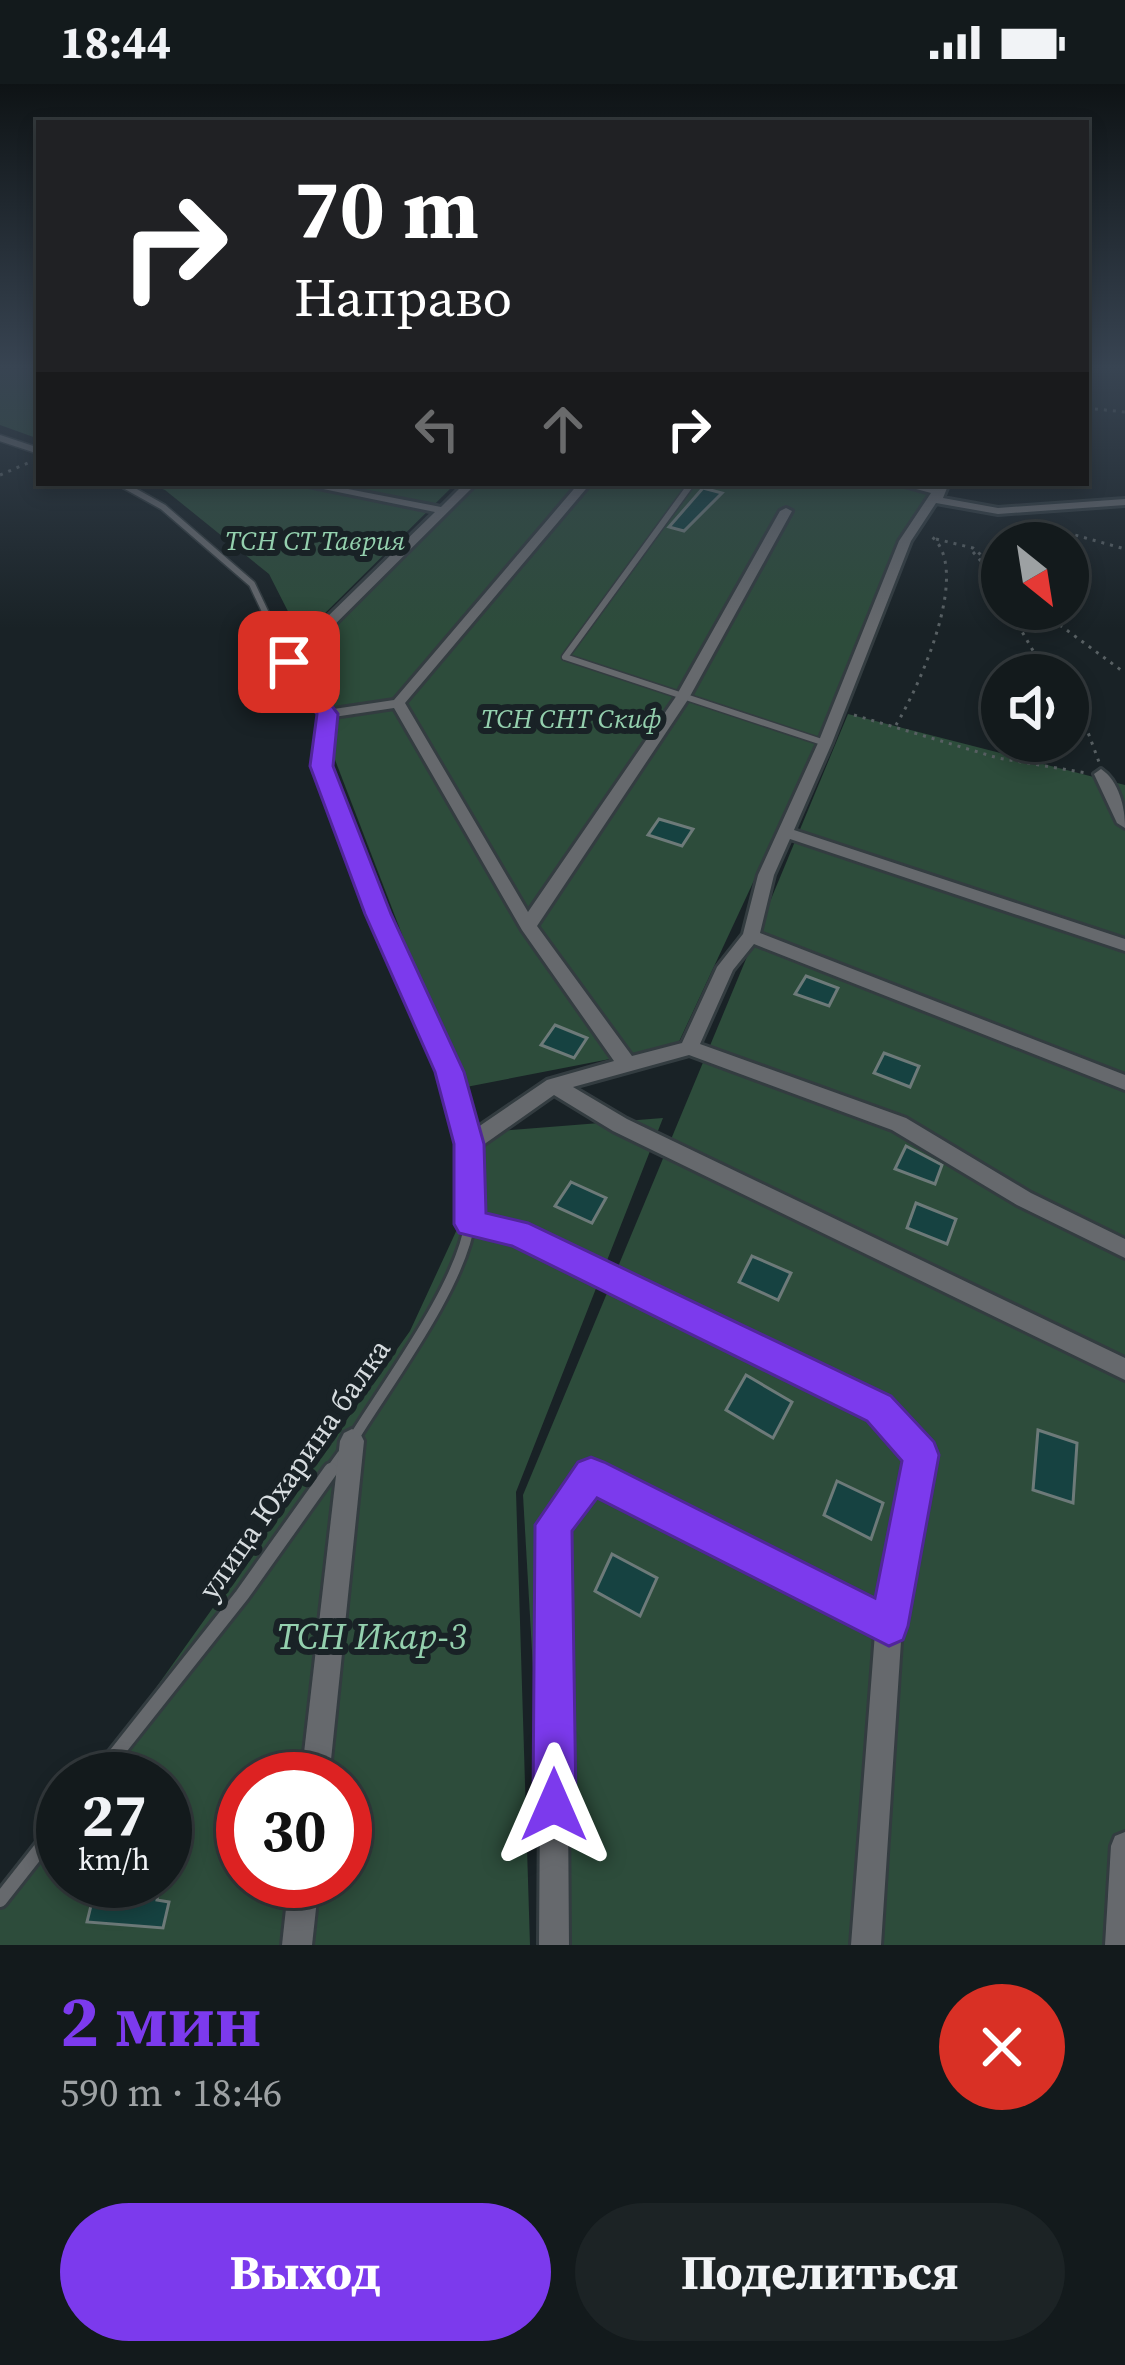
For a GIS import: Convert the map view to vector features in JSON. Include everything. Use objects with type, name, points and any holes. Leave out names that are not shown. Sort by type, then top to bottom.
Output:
[{"type":"street","points":[[315,486],[441,510]]},
{"type":"street","points":[[354,494],[363,486]]},
{"type":"street","points":[[289,662],[468,486]]},
{"type":"street","points":[[327,714],[398,703],[582,486]]},
{"type":"street","points":[[941,488],[937,500],[998,511],[1125,502]]},
{"type":"street","points":[[689,1048],[726,967],[751,936],[766,875],[913,524],[941,488]]},
{"type":"street","points":[[528,926],[682,698],[786,511]]},
{"type":"street","points":[[398,703],[528,926],[626,1064]]},
{"type":"street","points":[[1101,774],[1125,823]]},
{"type":"street","points":[[784,832],[1125,945]]},
{"type":"street","points":[[751,936],[1125,1083]]},
{"type":"street","points":[[469,1144],[554,1084],[689,1048],[899,1124],[1024,1198],[1125,1250]]},
{"type":"street","points":[[554,1084],[640,1135],[1125,1369]]},
{"type":"street","points":[[470,1224],[517,1233],[879,1408],[921,1455],[889,1626],[866,1945]]},
{"type":"street","points":[[319,1752],[352,1441]]},
{"type":"street","points":[[554,1945],[554,1525],[591,1475],[889,1626]]},
{"type":"street","points":[[1120,1945],[1125,1846]]},
{"type":"street","points":[[298,1945],[301,1908]]},
{"type":"lane","points":[[126,486],[163,507],[252,584],[289,662],[327,714]]},
{"type":"lane","points":[[690,486],[565,657],[825,743]]},
{"type":"lane","name":"улица Юхарина балка","points":[[117,1752],[242,1595],[352,1441],[443,1293],[470,1224],[469,1144],[450,1072],[378,914],[322,766],[327,714]]},
{"type":"lane","points":[[0,1900],[36,1854]]},
{"type":"path","points":[[0,475],[36,456]]},
{"type":"path","points":[[998,511],[1125,549]]},
{"type":"path","points":[[913,524],[936,539],[981,555]]},
{"type":"path","points":[[896,725],[923,681],[949,574],[936,539]]},
{"type":"path","points":[[969,548],[981,562]]},
{"type":"path","points":[[1065,630],[1125,674]]},
{"type":"path","points":[[837,712],[896,725],[995,759],[1101,774],[1089,736]]},
{"type":"green space","name":"ТСН СТ Таврия","points":[[155,486],[453,486],[301,637],[269,574]]},
{"type":"green space","name":"ТСН СНТ Скиф","points":[[470,486],[938,486],[677,1046],[461,1088],[299,666]]},
{"type":"green space","points":[[848,714],[981,748],[981,762],[1035,762],[1125,785],[1125,1945],[549,1945],[523,1495]]},
{"type":"green space","name":"ТСН Икар-3","points":[[663,1118],[516,1492],[530,1945],[0,1945],[0,1906],[36,1856],[36,1908],[192,1908],[192,1752],[110,1752],[410,1331],[459,1225],[486,1132]]},
{"type":"building","points":[[703,488],[722,493],[684,531],[669,527]]},
{"type":"building","points":[[659,819],[693,829],[682,846],[648,835]]},
{"type":"building","points":[[806,976],[838,988],[829,1006],[795,994]]},
{"type":"building","points":[[555,1025],[587,1038],[574,1058],[541,1045]]},
{"type":"building","points":[[884,1053],[919,1066],[910,1087],[874,1073]]},
{"type":"building","points":[[906,1146],[942,1165],[935,1184],[895,1169]]},
{"type":"building","points":[[571,1182],[606,1198],[592,1223],[555,1206]]},
{"type":"building","points":[[916,1203],[956,1219],[947,1244],[907,1228]]},
{"type":"building","points":[[752,1256],[791,1273],[778,1300],[739,1282]]},
{"type":"building","points":[[746,1375],[792,1402],[773,1438],[726,1410]]},
{"type":"building","points":[[1038,1430],[1077,1443],[1073,1503],[1033,1490]]},
{"type":"building","points":[[837,1481],[883,1503],[871,1539],[824,1515]]},
{"type":"building","points":[[612,1554],[657,1578],[640,1616],[595,1591]]},
{"type":"building","points":[[90,1908],[168,1908],[163,1928],[87,1922]]},
{"type":"route","points":[[289,662],[327,714],[322,766],[378,914],[450,1072],[469,1144],[470,1224],[517,1233],[879,1408],[921,1455],[889,1626],[591,1475],[554,1525],[554,1805]]}]
